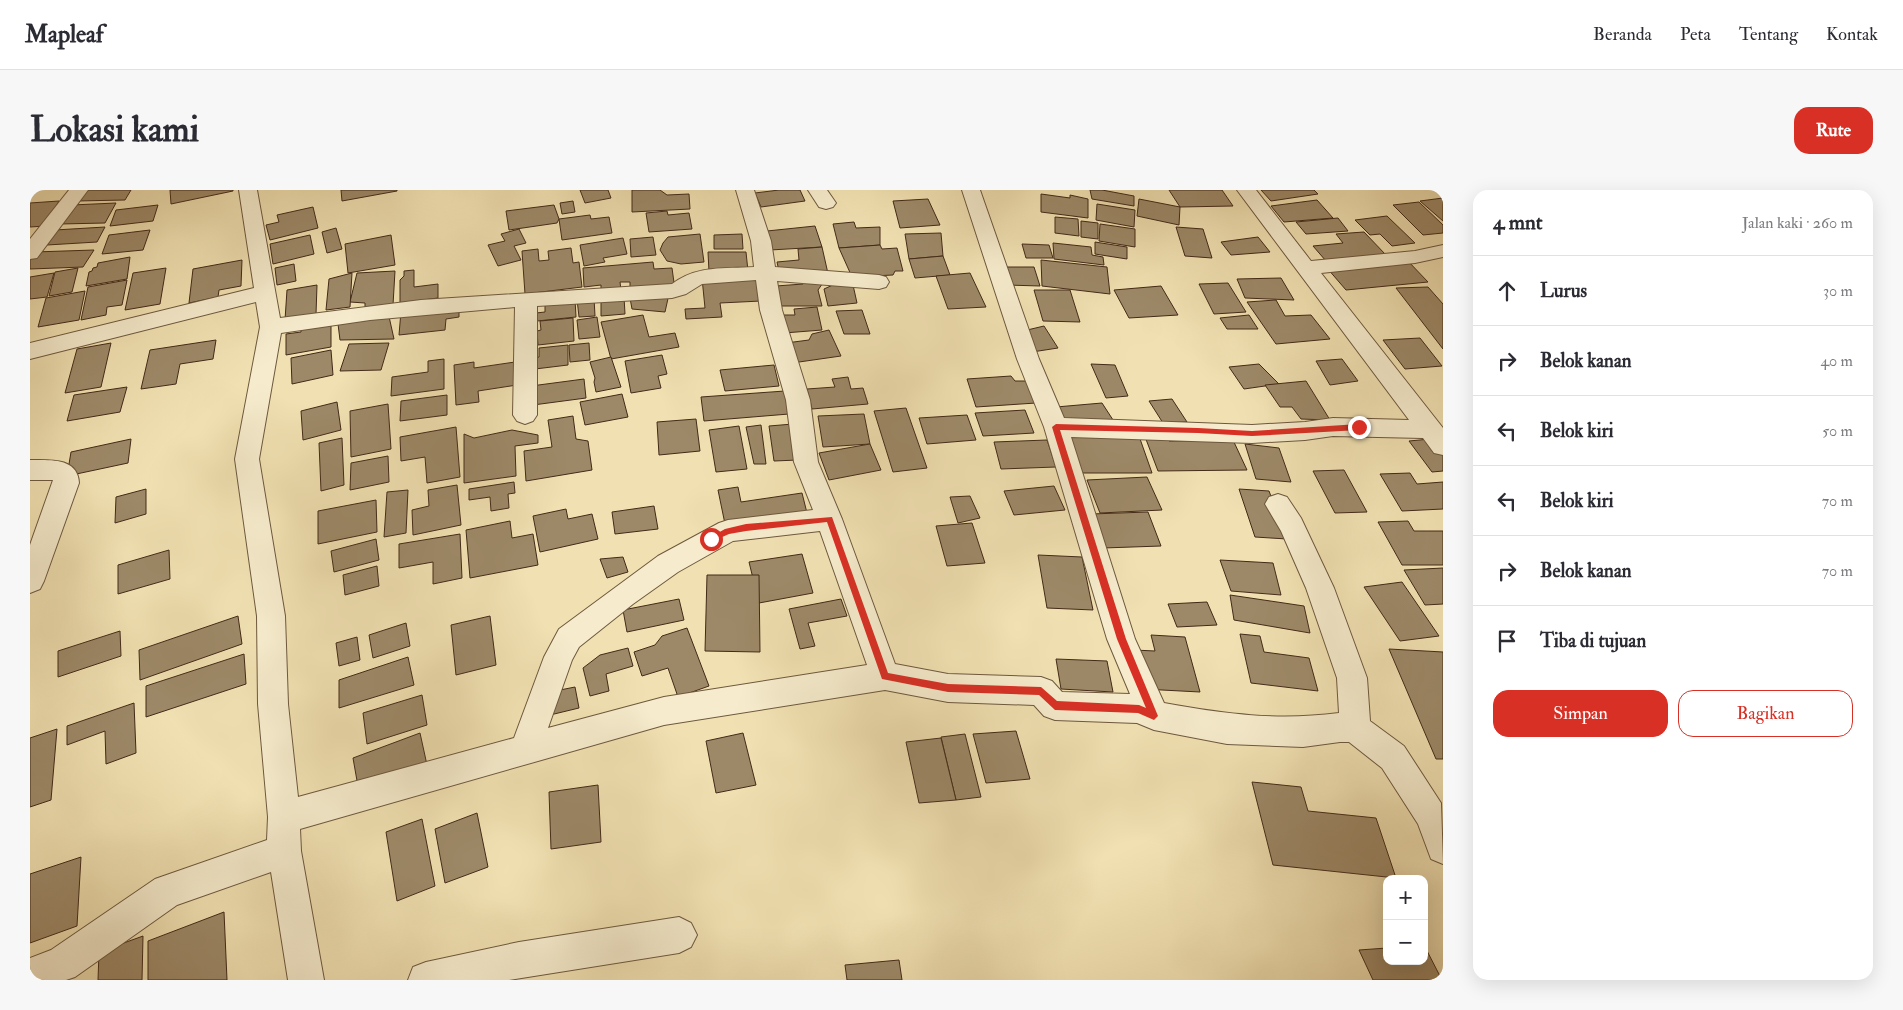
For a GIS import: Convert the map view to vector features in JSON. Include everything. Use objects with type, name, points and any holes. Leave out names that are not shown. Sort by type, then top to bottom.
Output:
[{"type":"street","points":[[30,253],[79,190]]},
{"type":"street","points":[[248,190],[271,327],[248,459],[271,616],[272,704],[284,817],[284,851],[306,980]]},
{"type":"street","points":[[745,190],[761,241],[771,310],[798,400],[806,462],[829,519],[885,676]]},
{"type":"street","points":[[971,190],[1028,359],[1056,427],[1121,639],[1154,716]]},
{"type":"street","points":[[1246,190],[1436,438]]},
{"type":"street","points":[[1306,268],[1415,257],[1443,251]]},
{"type":"street","points":[[271,327],[349,314],[495,301],[672,291],[699,277],[766,273],[878,282]]},
{"type":"street","points":[[30,351],[266,292]]},
{"type":"street","points":[[525,415],[526,300]]},
{"type":"street","points":[[1056,427],[1198,430],[1252,434],[1305,431],[1333,427],[1436,438]]},
{"type":"street","points":[[30,470],[58,470],[66,476],[66,483],[30,581]]},
{"type":"street","points":[[1278,504],[1292,526],[1320,588],[1352,678],[1355,728]]},
{"type":"street","points":[[526,748],[559,657],[569,638],[623,596],[668,564],[728,531],[829,519]]},
{"type":"street","points":[[284,817],[664,710],[885,676],[948,688],[1041,691],[1055,706],[1139,709],[1154,716],[1227,729],[1304,732],[1340,727],[1355,728],[1392,758],[1430,814],[1443,847]]},
{"type":"street","points":[[30,976],[62,964],[167,891],[284,851]]},
{"type":"street","points":[[426,980],[519,960],[679,935]]},
{"type":"building","points":[[85,190],[131,190],[125,200],[77,201]]},
{"type":"building","points":[[170,190],[233,190],[233,191],[171,204]]},
{"type":"building","points":[[341,190],[397,190],[397,191],[342,201]]},
{"type":"building","points":[[580,190],[608,190],[611,198],[585,203]]},
{"type":"building","points":[[632,190],[660,190],[667,195],[689,194],[690,209],[632,212]]},
{"type":"building","points":[[800,190],[805,201],[761,207],[755,193]]},
{"type":"building","points":[[1090,190],[1102,190],[1134,196],[1134,206],[1092,199]]},
{"type":"building","points":[[1169,190],[1222,190],[1233,206],[1180,207]]},
{"type":"building","points":[[1261,190],[1314,190],[1318,194],[1271,201]]},
{"type":"building","points":[[1041,194],[1070,198],[1070,195],[1088,199],[1088,218],[1041,212]]},
{"type":"building","points":[[1443,198],[1443,221],[1420,201]]},
{"type":"building","points":[[928,199],[940,225],[900,228],[893,201]]},
{"type":"building","points":[[1139,199],[1180,207],[1179,225],[1137,216]]},
{"type":"building","points":[[1317,200],[1333,218],[1284,222],[1271,206]]},
{"type":"building","points":[[59,201],[45,226],[30,227],[30,203]]},
{"type":"building","points":[[573,201],[575,212],[562,214],[560,203]]},
{"type":"building","points":[[1419,202],[1443,225],[1443,233],[1423,235],[1393,205]]},
{"type":"building","points":[[116,203],[105,223],[60,224],[72,205]]},
{"type":"building","points":[[1097,204],[1135,210],[1134,227],[1096,220]]},
{"type":"building","points":[[158,205],[153,221],[110,226],[116,210]]},
{"type":"building","points":[[554,205],[559,219],[557,223],[509,230],[506,211]]},
{"type":"building","points":[[313,207],[318,228],[270,240],[266,225],[279,222],[277,215]]},
{"type":"building","points":[[667,211],[668,215],[689,213],[692,229],[649,232],[646,213]]},
{"type":"building","points":[[590,215],[591,219],[609,217],[612,233],[562,240],[559,219]]},
{"type":"building","points":[[1387,216],[1415,243],[1392,246],[1380,234],[1370,235],[1355,220]]},
{"type":"building","points":[[1055,217],[1078,219],[1079,236],[1055,233]]},
{"type":"building","points":[[1338,218],[1348,231],[1306,234],[1296,222]]},
{"type":"building","points":[[1081,221],[1098,223],[1098,239],[1081,237]]},
{"type":"building","points":[[854,222],[856,228],[880,227],[880,245],[839,248],[833,224]]},
{"type":"building","points":[[1100,224],[1135,229],[1135,247],[1099,241]]},
{"type":"building","points":[[815,226],[822,247],[770,250],[767,231]]},
{"type":"building","points":[[105,227],[97,242],[47,245],[55,230]]},
{"type":"building","points":[[1176,227],[1203,229],[1212,258],[1185,256]]},
{"type":"building","points":[[336,228],[342,249],[327,253],[322,232]]},
{"type":"building","points":[[519,229],[526,243],[514,246],[521,260],[498,266],[488,245],[505,241],[501,234]]},
{"type":"building","points":[[150,230],[143,250],[102,254],[109,235]]},
{"type":"building","points":[[1364,232],[1386,255],[1326,261],[1313,246],[1343,243],[1336,234]]},
{"type":"building","points":[[941,233],[943,256],[909,259],[905,234]]},
{"type":"building","points":[[700,234],[704,262],[681,264],[667,261],[660,250],[668,237]]},
{"type":"building","points":[[742,234],[743,249],[714,249],[714,235]]},
{"type":"building","points":[[310,235],[314,254],[273,264],[270,244]]},
{"type":"building","points":[[391,235],[395,265],[348,273],[345,244]]},
{"type":"building","points":[[653,237],[656,255],[631,257],[630,239]]},
{"type":"building","points":[[1258,237],[1270,252],[1231,255],[1221,242]]},
{"type":"building","points":[[623,238],[627,254],[603,258],[605,262],[584,266],[580,245]]},
{"type":"building","points":[[1095,242],[1127,247],[1127,259],[1095,254]]},
{"type":"building","points":[[1053,243],[1091,247],[1092,255],[1103,257],[1104,265],[1054,259]]},
{"type":"building","points":[[1022,244],[1049,245],[1053,258],[1026,258]]},
{"type":"building","points":[[880,245],[882,249],[897,248],[903,271],[895,271],[893,275],[852,277],[839,248]]},
{"type":"building","points":[[822,247],[829,278],[779,271],[777,262],[799,260],[798,249]]},
{"type":"building","points":[[571,248],[573,263],[579,262],[582,287],[525,294],[522,251],[538,249],[539,261],[549,260],[548,251]]},
{"type":"building","points":[[94,250],[83,267],[30,269],[30,257],[34,252]]},
{"type":"building","points":[[708,252],[746,252],[748,271],[709,272]]},
{"type":"building","points":[[943,256],[950,275],[915,278],[909,259]]},
{"type":"building","points":[[130,257],[127,279],[86,286],[89,272],[97,267],[98,263]]},
{"type":"building","points":[[242,260],[241,286],[219,290],[218,297],[189,303],[193,269]]},
{"type":"building","points":[[1041,260],[1107,267],[1110,294],[1042,286]]},
{"type":"building","points":[[1407,260],[1428,282],[1346,290],[1327,268]]},
{"type":"building","points":[[653,262],[654,269],[672,268],[675,290],[630,293],[630,282],[620,282],[621,290],[601,291],[601,285],[584,287],[583,268]]},
{"type":"building","points":[[294,264],[296,281],[277,285],[275,268]]},
{"type":"building","points":[[1001,267],[1034,267],[1040,286],[1006,285]]},
{"type":"building","points":[[78,268],[72,292],[49,296],[55,272]]},
{"type":"building","points":[[166,268],[160,304],[125,310],[133,273]]},
{"type":"building","points":[[414,270],[414,287],[438,284],[438,298],[400,303],[400,280],[404,276],[404,271]]},
{"type":"building","points":[[395,271],[393,305],[365,309],[365,303],[350,302],[357,273]]},
{"type":"building","points":[[54,273],[47,297],[30,299],[30,277]]},
{"type":"building","points":[[352,273],[350,307],[326,310],[329,279]]},
{"type":"building","points":[[970,273],[986,307],[948,309],[936,276]]},
{"type":"building","points":[[757,276],[761,301],[720,303],[722,317],[686,319],[685,309],[705,308],[702,278]]},
{"type":"building","points":[[1281,278],[1294,300],[1245,298],[1237,279]]},
{"type":"building","points":[[803,279],[825,280],[818,290],[822,306],[778,306],[776,286],[803,284]]},
{"type":"building","points":[[127,280],[122,305],[107,307],[106,315],[81,320],[88,287]]},
{"type":"building","points":[[1228,283],[1246,312],[1214,314],[1199,284]]},
{"type":"building","points":[[835,284],[853,285],[857,303],[828,306],[824,289]]},
{"type":"building","points":[[317,285],[316,314],[285,320],[287,290]]},
{"type":"building","points":[[1161,286],[1178,315],[1129,318],[1114,290]]},
{"type":"building","points":[[1428,287],[1443,304],[1443,349],[1396,288]]},
{"type":"building","points":[[1034,290],[1070,290],[1080,322],[1043,321]]},
{"type":"building","points":[[85,291],[79,320],[38,327],[46,298]]},
{"type":"building","points":[[669,294],[665,312],[632,309],[630,298]]},
{"type":"building","points":[[624,297],[625,314],[601,316],[601,299]]},
{"type":"building","points":[[594,298],[595,316],[579,317],[577,299]]},
{"type":"building","points":[[575,299],[576,317],[537,321],[536,313],[545,312],[545,302]]},
{"type":"building","points":[[1276,300],[1285,316],[1311,315],[1330,339],[1276,344],[1247,302]]},
{"type":"building","points":[[459,305],[459,317],[446,319],[445,330],[399,335],[401,311]]},
{"type":"building","points":[[817,307],[822,330],[784,333],[781,315],[795,315],[794,309]]},
{"type":"building","points":[[862,310],[870,334],[844,334],[836,311]]},
{"type":"building","points":[[388,312],[394,339],[340,340],[338,324]]},
{"type":"building","points":[[643,315],[649,337],[675,333],[679,347],[611,359],[601,322]]},
{"type":"building","points":[[1249,315],[1258,329],[1227,329],[1220,318]]},
{"type":"building","points":[[597,317],[600,337],[579,339],[577,320]]},
{"type":"building","points":[[573,318],[574,341],[538,345],[537,331],[541,330],[540,321]]},
{"type":"building","points":[[331,321],[331,347],[286,355],[286,334],[301,332],[301,327]]},
{"type":"building","points":[[1044,326],[1058,348],[1032,352],[1023,331]]},
{"type":"building","points":[[829,330],[841,356],[792,363],[786,343],[809,340],[812,334]]},
{"type":"building","points":[[1420,338],[1442,366],[1405,369],[1383,340]]},
{"type":"building","points":[[216,340],[213,359],[180,364],[176,384],[141,389],[150,350]]},
{"type":"building","points":[[111,343],[101,387],[65,393],[77,349]]},
{"type":"building","points":[[389,343],[381,370],[340,371],[349,344]]},
{"type":"building","points":[[589,343],[590,360],[570,362],[569,345]]},
{"type":"building","points":[[568,345],[568,365],[535,369],[535,358],[539,357],[539,348]]},
{"type":"building","points":[[331,350],[333,375],[292,384],[291,358]]},
{"type":"building","points":[[662,355],[667,374],[658,376],[661,388],[631,393],[625,361]]},
{"type":"building","points":[[611,357],[621,387],[596,392],[595,378],[590,362]]},
{"type":"building","points":[[444,359],[444,389],[391,396],[392,377],[428,372],[428,361]]},
{"type":"building","points":[[1342,359],[1358,381],[1330,385],[1316,361]]},
{"type":"building","points":[[474,362],[474,368],[515,362],[517,385],[478,391],[479,402],[456,405],[454,365]]},
{"type":"building","points":[[1091,364],[1115,365],[1128,396],[1106,398]]},
{"type":"building","points":[[1259,364],[1279,384],[1244,389],[1229,367]]},
{"type":"building","points":[[774,365],[779,386],[725,391],[720,370]]},
{"type":"building","points":[[1011,376],[1015,381],[1028,381],[1036,403],[976,407],[967,379]]},
{"type":"building","points":[[848,377],[851,389],[863,388],[868,404],[812,409],[807,389],[835,387],[832,379]]},
{"type":"building","points":[[584,379],[586,398],[533,405],[531,386]]},
{"type":"building","points":[[1306,381],[1330,420],[1301,419],[1292,407],[1280,407],[1265,385]]},
{"type":"building","points":[[127,387],[120,412],[67,421],[74,395]]},
{"type":"building","points":[[785,391],[789,414],[704,421],[701,397]]},
{"type":"building","points":[[622,394],[628,417],[585,425],[580,402]]},
{"type":"building","points":[[447,395],[447,415],[400,421],[401,401]]},
{"type":"building","points":[[1172,399],[1187,422],[1163,423],[1149,401]]},
{"type":"building","points":[[337,402],[341,430],[303,440],[301,411]]},
{"type":"building","points":[[1102,403],[1115,423],[1063,427],[1056,407]]},
{"type":"building","points":[[388,404],[391,449],[351,457],[350,411]]},
{"type":"building","points":[[906,408],[927,468],[893,472],[874,411]]},
{"type":"building","points":[[1025,410],[1034,433],[983,436],[975,413]]},
{"type":"building","points":[[864,414],[870,444],[823,447],[818,416]]},
{"type":"building","points":[[967,415],[976,440],[927,444],[919,418]]},
{"type":"building","points":[[573,416],[576,439],[588,441],[592,470],[526,481],[524,451],[552,447],[548,420]]},
{"type":"building","points":[[696,419],[700,451],[659,455],[657,422]]},
{"type":"building","points":[[793,424],[798,460],[774,461],[769,426]]},
{"type":"building","points":[[761,425],[766,464],[754,464],[746,427]]},
{"type":"building","points":[[739,426],[747,469],[716,472],[709,430]]},
{"type":"building","points":[[456,427],[460,477],[427,483],[425,457],[401,461],[400,437]]},
{"type":"building","points":[[512,430],[538,435],[538,443],[515,446],[516,476],[464,483],[464,434],[474,438]]},
{"type":"building","points":[[1144,434],[1166,434],[1169,441],[1233,440],[1247,470],[1158,471]]},
{"type":"building","points":[[1067,436],[1139,436],[1152,473],[1079,473]]},
{"type":"building","points":[[342,438],[344,485],[321,491],[319,443]]},
{"type":"building","points":[[131,439],[128,463],[67,476],[71,452]]},
{"type":"building","points":[[1430,439],[1443,456],[1443,471],[1432,472],[1409,441]]},
{"type":"building","points":[[1047,440],[1056,467],[1001,469],[994,442]]},
{"type":"building","points":[[870,444],[881,470],[829,480],[819,453]]},
{"type":"building","points":[[1245,444],[1279,448],[1291,482],[1256,479]]},
{"type":"building","points":[[388,456],[389,482],[350,490],[351,463]]},
{"type":"building","points":[[1344,470],[1367,512],[1335,513],[1313,471]]},
{"type":"building","points":[[1410,473],[1417,484],[1443,482],[1443,509],[1402,511],[1380,474]]},
{"type":"building","points":[[1147,477],[1162,510],[1100,513],[1087,480]]},
{"type":"building","points":[[514,482],[515,493],[508,494],[509,508],[491,511],[490,497],[469,500],[469,489]]},
{"type":"building","points":[[457,485],[461,525],[413,535],[412,510],[429,506],[428,490]]},
{"type":"building","points":[[1054,486],[1065,510],[1014,515],[1004,491]]},
{"type":"building","points":[[738,487],[741,502],[802,493],[807,513],[725,524],[718,490]]},
{"type":"building","points":[[146,489],[146,514],[115,523],[116,497]]},
{"type":"building","points":[[1239,489],[1269,491],[1287,539],[1255,537]]},
{"type":"building","points":[[408,490],[406,533],[384,537],[387,492]]},
{"type":"building","points":[[970,496],[980,518],[958,523],[950,497]]},
{"type":"building","points":[[376,500],[377,532],[318,544],[318,511]]},
{"type":"building","points":[[654,506],[658,529],[615,534],[612,512]]},
{"type":"building","points":[[566,509],[568,519],[592,514],[598,539],[540,552],[533,516]]},
{"type":"building","points":[[1148,512],[1161,546],[1103,548],[1091,514]]},
{"type":"building","points":[[510,521],[512,538],[533,534],[538,565],[470,578],[466,530]]},
{"type":"building","points":[[1408,521],[1414,531],[1443,531],[1443,565],[1402,565],[1378,522]]},
{"type":"building","points":[[972,523],[985,563],[947,566],[936,526]]},
{"type":"building","points":[[460,534],[462,578],[433,584],[433,562],[399,568],[399,544]]},
{"type":"building","points":[[376,539],[379,560],[334,572],[331,551]]},
{"type":"building","points":[[169,550],[170,579],[118,594],[118,565]]},
{"type":"building","points":[[802,554],[813,593],[759,603],[749,562]]},
{"type":"building","points":[[1038,555],[1082,557],[1093,610],[1047,608]]},
{"type":"building","points":[[623,557],[628,572],[607,578],[600,559]]},
{"type":"building","points":[[1220,560],[1273,563],[1281,595],[1231,591]]},
{"type":"building","points":[[377,566],[379,586],[345,595],[343,575]]},
{"type":"building","points":[[1443,568],[1443,604],[1425,605],[1404,570]]},
{"type":"building","points":[[707,575],[759,575],[760,652],[705,651]]},
{"type":"building","points":[[1402,582],[1439,636],[1400,641],[1364,587]]},
{"type":"building","points":[[1230,595],[1304,606],[1310,633],[1234,620]]},
{"type":"building","points":[[679,599],[684,620],[627,632],[623,610]]},
{"type":"building","points":[[841,599],[847,616],[808,623],[815,646],[800,649],[789,609]]},
{"type":"building","points":[[1207,602],[1217,625],[1177,627],[1168,604]]},
{"type":"building","points":[[238,616],[242,644],[140,680],[139,650]]},
{"type":"building","points":[[490,616],[496,665],[456,675],[451,625]]},
{"type":"building","points":[[406,623],[410,646],[373,658],[369,635]]},
{"type":"building","points":[[687,628],[709,686],[678,697],[668,668],[642,676],[634,652],[655,645],[662,636]]},
{"type":"building","points":[[120,631],[121,656],[58,677],[58,651]]},
{"type":"building","points":[[1240,634],[1260,636],[1264,652],[1309,658],[1318,691],[1251,683]]},
{"type":"building","points":[[1151,635],[1185,637],[1200,692],[1143,689],[1134,650],[1155,651]]},
{"type":"building","points":[[357,637],[360,660],[339,666],[336,643]]},
{"type":"building","points":[[628,648],[633,666],[606,674],[609,691],[590,696],[583,668],[600,655]]},
{"type":"building","points":[[1389,649],[1443,652],[1443,759],[1436,759]]},
{"type":"building","points":[[244,654],[246,684],[146,717],[146,686]]},
{"type":"building","points":[[408,657],[414,685],[339,708],[339,680]]},
{"type":"building","points":[[1056,659],[1107,661],[1113,692],[1061,689]]},
{"type":"building","points":[[575,687],[579,708],[550,715],[555,691]]},
{"type":"building","points":[[422,695],[427,725],[367,744],[363,713]]},
{"type":"building","points":[[134,703],[136,753],[106,764],[105,731],[67,745],[67,726]]},
{"type":"building","points":[[57,729],[51,800],[30,807],[30,738]]},
{"type":"building","points":[[1016,731],[1030,779],[986,783],[973,734]]},
{"type":"building","points":[[420,733],[427,765],[359,792],[353,758]]},
{"type":"building","points":[[743,733],[756,785],[716,793],[706,741]]},
{"type":"building","points":[[965,734],[981,797],[956,800],[941,737]]},
{"type":"building","points":[[941,738],[956,800],[919,803],[906,742]]},
{"type":"building","points":[[1252,782],[1301,787],[1308,811],[1376,818],[1395,875],[1383,875],[1383,877],[1273,865]]},
{"type":"building","points":[[598,785],[601,842],[551,849],[549,792]]},
{"type":"building","points":[[477,813],[488,867],[445,883],[435,829]]},
{"type":"building","points":[[422,819],[435,886],[397,901],[386,832]]},
{"type":"building","points":[[81,857],[77,926],[30,943],[30,874]]},
{"type":"building","points":[[224,912],[227,980],[148,980],[148,941]]},
{"type":"building","points":[[143,936],[142,980],[98,980],[99,952]]},
{"type":"building","points":[[1383,948],[1383,965],[1428,965],[1428,953],[1442,980],[1373,980],[1359,950]]},
{"type":"building","points":[[899,960],[902,980],[847,980],[845,965]]},
{"type":"route","points":[[711,539],[728,531],[829,519],[885,676],[948,688],[1041,691],[1055,706],[1139,709],[1154,716],[1121,639],[1056,427],[1198,430],[1252,434],[1305,431],[1333,427],[1359,427]]}]
